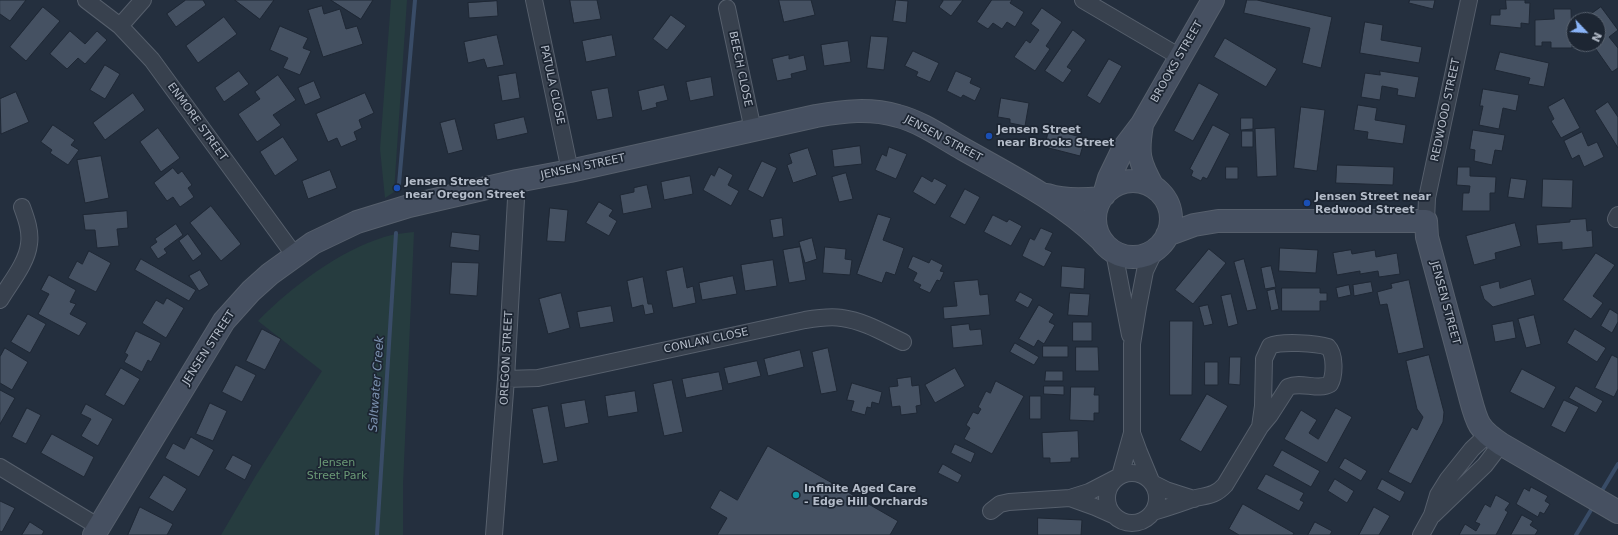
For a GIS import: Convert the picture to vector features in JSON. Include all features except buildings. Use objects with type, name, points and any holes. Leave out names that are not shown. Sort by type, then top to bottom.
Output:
[{"type":"street","name":"ENMORE STREET","points":[[86,0],[120,26],[152,60],[295,256]]},
{"type":"street","points":[[120,26],[143,0]]},
{"type":"street","name":"PATULA CLOSE","points":[[534,0],[570,171]]},
{"type":"street","points":[[1083,0],[1180,56]]},
{"type":"street","name":"BROOKS STREET","points":[[1102,196],[1123,149],[1142,124],[1213,0]]},
{"type":"street","name":"REDWOOD STREET","points":[[1426,221],[1427,198],[1469,0]]},
{"type":"street","name":"BEECH CLOSE","points":[[727,8],[753,130]]},
{"type":"street","name":"JENSEN STREET","points":[[96,531],[224,321],[251,291],[313,243],[370,218],[409,206],[834,112],[865,110],[899,116],[922,126],[1040,192],[1085,225],[1107,246]]},
{"type":"street","name":"BROOKS STREET","points":[[1142,124],[1138,144],[1139,156],[1141,165],[1153,187]]},
{"type":"street","name":"OREGON STREET","points":[[494,535],[506,379],[517,181]]},
{"type":"street","points":[[1123,535],[1115,516],[1109,508],[1107,496],[1110,484],[1118,477],[1132,433],[1132,344],[1145,272],[1161,242],[1170,218],[1168,206],[1162,195],[1153,187],[1136,181],[1124,182],[1113,187],[1102,196],[1095,215],[1096,228],[1107,246],[1132,344]]},
{"type":"street","name":"JENSEN STREET","points":[[1040,192],[1058,198],[1088,199],[1102,196]]},
{"type":"street","points":[[1168,206],[1218,221]]},
{"type":"street","points":[[0,300],[23,261],[29,244],[27,220],[22,207]]},
{"type":"street","points":[[1107,246],[1132,257],[1144,256],[1161,242],[1194,225],[1218,221],[1426,221]]},
{"type":"street","name":"JENSEN STREET","points":[[1426,221],[1427,237],[1476,417],[1494,439]]},
{"type":"street","name":"CONLAN CLOSE","points":[[506,379],[538,378],[805,320],[826,317],[842,318],[859,322],[903,342]]},
{"type":"street","points":[[1070,498],[1096,507],[1124,522],[1136,523],[1143,521],[1151,514],[1194,499],[1212,495],[1225,485],[1260,427],[1270,415],[1288,387],[1296,385],[1323,386],[1330,384],[1334,377],[1334,372],[1332,353],[1328,347],[1321,344],[1279,344],[1270,346],[1265,354],[1263,367],[1263,406],[1260,427]]},
{"type":"street","points":[[1132,433],[1158,496],[1157,505],[1141,535]]},
{"type":"street","points":[[1421,535],[1432,515],[1438,495],[1448,479],[1472,449],[1494,439],[1614,510]]},
{"type":"street","points":[[0,467],[96,531]]},
{"type":"street","points":[[991,511],[1000,504],[1009,502],[1070,498],[1098,488],[1128,473],[1136,472],[1144,475],[1152,482],[1166,490],[1194,499]]},
{"type":"green space","points":[[391,0],[407,0],[394,192],[385,198],[380,149]]},
{"type":"green space","name":"Jensen Street Park","points":[[414,232],[403,485],[403,535],[221,535],[255,477],[322,371],[258,321],[301,283],[350,251],[384,237]]},
{"type":"waterway","name":"Saltwater Creek","points":[[399,184],[415,0]]},
{"type":"waterway","name":"Saltwater Creek","points":[[377,535],[396,233]]},
{"type":"waterway","points":[[1600,494],[1618,464]]},
{"type":"waterway","points":[[1576,535],[1594,505]]},
{"type":"place","name":"Jensen Street near Brooks Street","points":[[989,136]]},
{"type":"place","name":"Jensen Street near Oregon Street","points":[[397,188]]},
{"type":"place","name":"Jensen Street near Redwood Street","points":[[1307,203]]},
{"type":"place","name":"Infinite Aged Care - Edge Hill Orchards","points":[[796,495]]}]
